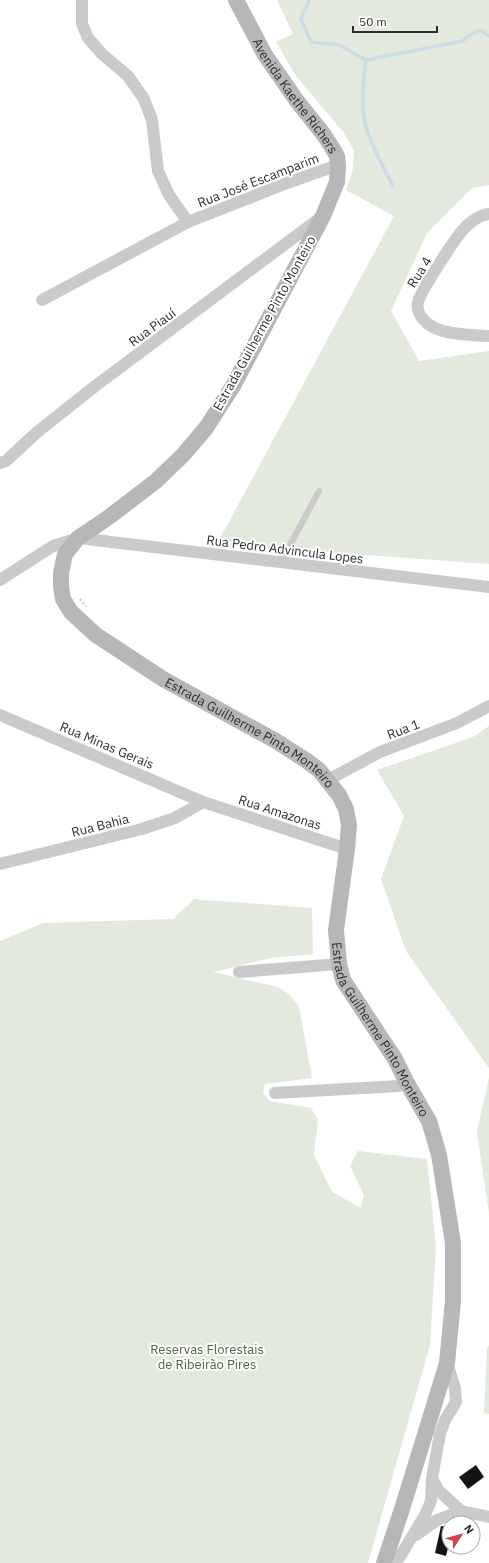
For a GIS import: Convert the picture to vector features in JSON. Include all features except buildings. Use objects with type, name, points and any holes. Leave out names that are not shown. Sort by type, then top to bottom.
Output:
[{"type":"main road","name":"Avenida Kaethe Richers","points":[[236,0],[265,56],[297,101],[324,135],[337,156],[337,182],[323,216]]},
{"type":"main road","name":"Estrada Guilherme Pinto Monteiro","points":[[323,216],[233,386],[206,428],[183,455],[156,482],[78,538],[65,554],[61,573],[63,599],[70,612],[96,635],[163,679],[276,741],[319,770],[339,795],[346,809],[349,825],[336,930],[339,964],[343,980],[395,1059],[407,1083],[429,1120],[439,1155],[453,1243],[453,1301],[447,1363],[384,1563]]},
{"type":"street","points":[[82,0],[82,24],[88,38],[102,54],[128,76],[144,99],[152,120],[158,171],[169,195],[188,222]]},
{"type":"street","name":"Rua José Escamparim","points":[[42,300],[188,222],[287,183],[338,165]]},
{"type":"street","name":"Rua 4","points":[[489,214],[473,220],[462,231],[418,301],[418,309],[427,324],[438,330],[489,336]]},
{"type":"street","name":"Rua Piauí","points":[[2,464],[36,433],[94,387],[323,216]]},
{"type":"street","points":[[0,580],[53,546],[78,538]]},
{"type":"street","name":"Rua Pedro Advincula Lopes","points":[[78,538],[489,587]]},
{"type":"street","name":"Rua 1","points":[[328,780],[380,752],[457,723],[489,706]]},
{"type":"street","name":"Rua Minas Gerais","points":[[0,715],[203,802]]},
{"type":"street","name":"Rua Amazonas","points":[[203,802],[347,849]]},
{"type":"street","name":"Rua Bahia","points":[[0,864],[142,828],[175,818],[203,802]]},
{"type":"street","points":[[239,972],[339,964]]},
{"type":"street","points":[[275,1093],[399,1086],[407,1083]]},
{"type":"street","name":"Estrada Guilherme Pinto Monteiro","points":[[396,1563],[429,1508],[432,1495],[432,1478],[440,1434],[445,1420],[456,1402],[455,1388],[447,1363]]},
{"type":"street","points":[[432,1478],[439,1491],[461,1511],[489,1517]]},
{"type":"street","points":[[413,1536],[437,1520],[461,1511]]},
{"type":"lane","points":[[281,562],[319,491]]},
{"type":"path","points":[[76,595],[90,610]]},
{"type":"green space","points":[[277,0],[489,0],[489,185],[472,188],[427,233],[391,311],[419,361],[489,351],[489,564],[217,544],[394,216],[346,190],[353,169],[354,151],[344,133],[296,76],[276,42],[293,34]]},
{"type":"green space","points":[[489,726],[489,1068],[406,951],[381,879],[404,816],[377,770],[473,737]]},
{"type":"green space","name":"Reservas Florestais de Ribeirão Pires","points":[[194,899],[312,908],[313,954],[271,958],[213,972],[278,987],[290,995],[299,1007],[312,1078],[265,1084],[263,1092],[269,1101],[311,1108],[318,1120],[314,1155],[332,1192],[361,1208],[364,1195],[350,1166],[358,1151],[427,1159],[436,1248],[430,1345],[368,1563],[0,1563],[0,941],[43,923],[173,919]]},
{"type":"green space","points":[[489,1077],[489,1213],[477,1132]]},
{"type":"green space","points":[[489,1345],[489,1414],[484,1413],[487,1348]]},
{"type":"waterway","points":[[309,0],[301,19],[311,42],[339,45],[366,60],[363,113],[372,144],[393,186]]},
{"type":"waterway","points":[[366,60],[463,41],[468,36],[480,30],[489,36]]}]
